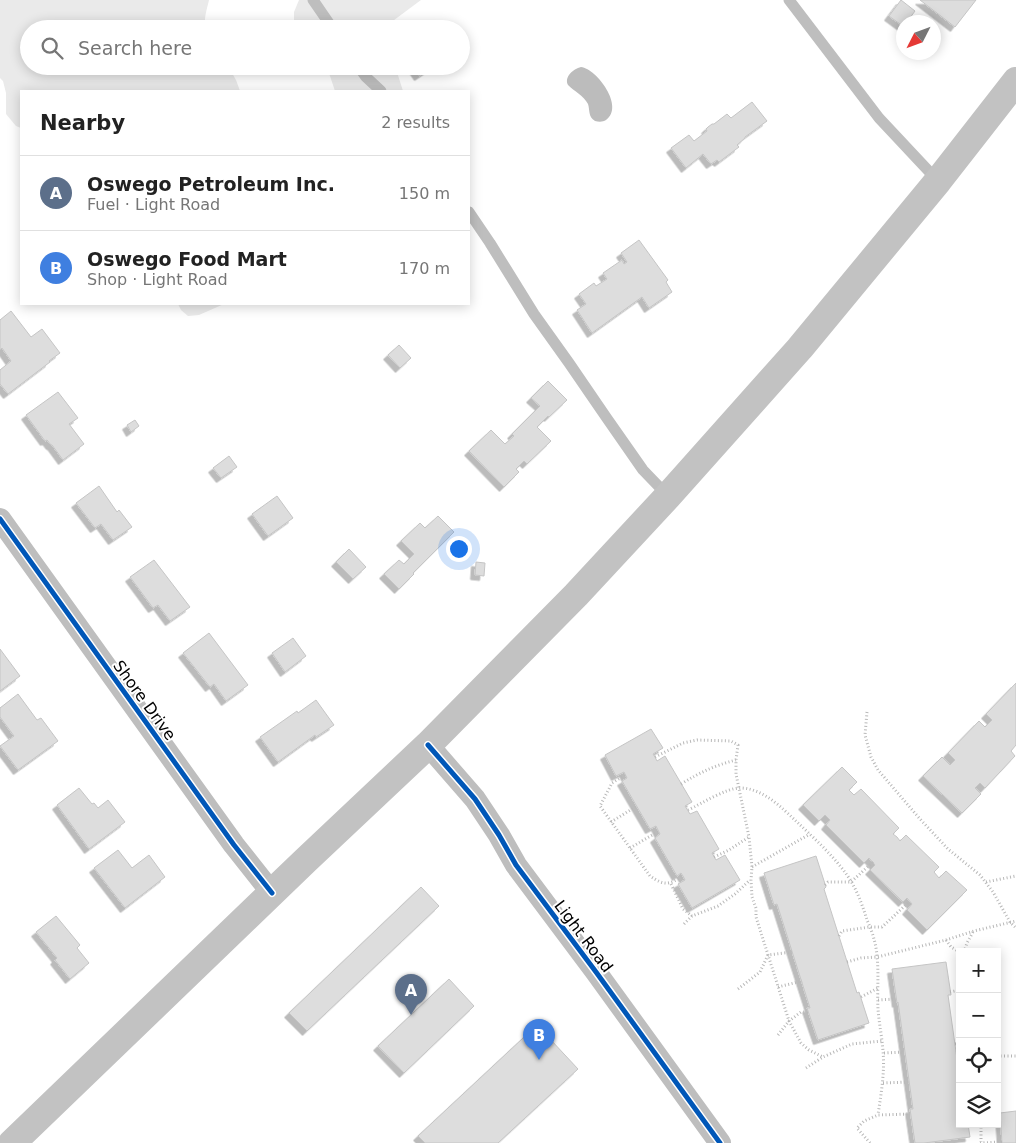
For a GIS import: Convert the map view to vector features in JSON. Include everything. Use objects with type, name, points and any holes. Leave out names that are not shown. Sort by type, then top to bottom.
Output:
[{"type":"main road","points":[[12,1143],[428,745],[576,595],[668,496],[800,348],[938,181],[1016,81]]},
{"type":"street","name":"Shore Drive","points":[[0,519],[228,837],[272,893]]},
{"type":"street","name":"Light Road","points":[[428,745],[475,799],[516,865],[720,1143]]},
{"type":"lane","points":[[313,0],[327,20]]},
{"type":"lane","points":[[789,0],[879,118],[938,181]]},
{"type":"lane","points":[[365,75],[380,90]]},
{"type":"lane","points":[[470,213],[534,314],[643,470],[668,496]]},
{"type":"path","points":[[867,712],[865,736],[871,757],[878,770],[920,820],[948,849],[980,875],[993,892],[1010,922],[1016,928]]},
{"type":"path","points":[[655,757],[683,743],[697,740],[731,741],[738,746],[736,774],[749,837],[752,897],[756,908],[756,917],[789,1021],[801,1043],[823,1057]]},
{"type":"path","points":[[681,784],[702,771],[736,760]]},
{"type":"path","points":[[625,775],[612,783],[600,806],[650,876],[660,883],[671,884],[684,876]]},
{"type":"path","points":[[688,810],[728,790],[738,788],[749,789],[763,794],[810,834],[835,860],[851,882],[860,899],[875,941],[877,957],[878,1009],[884,1052],[883,1083],[878,1115]]},
{"type":"path","points":[[611,822],[637,806]]},
{"type":"path","points":[[630,848],[658,831]]},
{"type":"path","points":[[752,867],[810,834]]},
{"type":"path","points":[[714,857],[749,837]]},
{"type":"path","points":[[825,885],[828,882],[851,882],[872,862]]},
{"type":"path","points":[[986,882],[1016,876]]},
{"type":"path","points":[[684,924],[692,916],[718,906],[751,880]]},
{"type":"path","points":[[671,884],[683,909],[692,916]]},
{"type":"path","points":[[839,936],[842,931],[870,927],[882,928],[910,902]]},
{"type":"path","points":[[847,962],[861,958],[877,957],[1016,921]]},
{"type":"path","points":[[965,948],[974,931]]},
{"type":"path","points":[[946,940],[951,947],[956,950]]},
{"type":"path","points":[[768,956],[792,952]]},
{"type":"path","points":[[738,989],[760,972],[768,956]]},
{"type":"path","points":[[778,986],[802,981]]},
{"type":"path","points":[[861,997],[878,988]]},
{"type":"path","points":[[950,992],[956,991]]},
{"type":"path","points":[[878,1000],[896,999]]},
{"type":"path","points":[[778,1035],[789,1021],[801,1012],[809,1012]]},
{"type":"path","points":[[806,1068],[823,1057],[852,1044],[882,1041]]},
{"type":"path","points":[[884,1052],[905,1052]]},
{"type":"path","points":[[1001,1056],[1016,1056]]},
{"type":"path","points":[[883,1083],[909,1082]]},
{"type":"path","points":[[870,1143],[857,1128],[864,1122],[878,1115],[910,1114]]},
{"type":"path","points":[[981,1128],[981,1143],[1002,1142]]},
{"type":"shaded area","points":[[0,0],[209,0],[205,20],[20,20],[20,75],[233,75],[240,90],[20,90],[20,128],[16,126],[6,114],[6,93],[3,81],[0,78]]},
{"type":"shaded area","points":[[299,0],[421,0],[394,20],[294,20],[294,12]]},
{"type":"shaded area","points":[[581,67],[587,69],[601,81],[611,98],[611,114],[605,121],[595,121],[590,115],[586,101],[568,85],[567,79],[570,74]]},
{"type":"shaded area","points":[[398,75],[403,90],[335,90],[330,76]]},
{"type":"shaded area","points":[[178,305],[222,305],[199,315],[188,316]]},
{"type":"building","points":[[901,0],[915,11],[912,15],[896,15],[896,21],[889,16]]},
{"type":"building","points":[[920,0],[976,0],[955,27]]},
{"type":"building","points":[[752,102],[767,121],[745,137],[737,145],[739,147],[719,162],[717,160],[711,164],[703,154],[686,168],[671,148],[689,135],[694,141],[707,131],[706,129],[712,124],[727,114],[731,118]]},
{"type":"building","points":[[639,240],[668,280],[666,282],[672,292],[649,308],[642,297],[592,333],[577,310],[586,304],[579,294],[594,283],[596,286],[607,279],[603,273],[622,260],[624,264],[627,262],[621,253]]},
{"type":"building","points":[[11,311],[31,337],[42,329],[60,353],[8,394],[0,384],[0,370],[11,361],[2,348],[0,350],[0,320]]},
{"type":"building","points":[[399,345],[411,358],[400,368],[388,355]]},
{"type":"building","points":[[548,381],[567,400],[537,427],[551,441],[527,464],[524,461],[516,469],[519,472],[504,487],[469,451],[491,430],[505,444],[514,436],[512,434],[540,406],[531,398]]},
{"type":"building","points":[[58,392],[78,418],[69,424],[84,444],[63,460],[52,445],[47,440],[45,441],[26,415]]},
{"type":"building","points":[[135,420],[139,426],[131,432],[127,425]]},
{"type":"building","points":[[229,456],[237,467],[221,478],[213,468]]},
{"type":"building","points":[[99,486],[117,512],[119,510],[132,527],[113,540],[101,524],[95,528],[76,503]]},
{"type":"building","points":[[277,496],[293,518],[268,536],[252,514]]},
{"type":"building","points":[[438,516],[454,532],[399,589],[384,574],[399,560],[404,564],[414,554],[401,541],[420,523],[425,528]]},
{"type":"building","points":[[349,549],[366,567],[353,579],[336,562]]},
{"type":"building","points":[[154,560],[190,607],[170,621],[158,605],[153,608],[130,577]]},
{"type":"building","points":[[476,562],[485,563],[484,576],[475,575]]},
{"type":"building","points":[[209,633],[248,685],[226,701],[214,684],[210,687],[183,653]]},
{"type":"building","points":[[293,638],[306,656],[285,672],[272,653]]},
{"type":"building","points":[[0,649],[20,676],[0,691]]},
{"type":"building","points":[[1016,683],[1016,745],[1011,751],[1015,756],[985,788],[980,783],[975,788],[981,794],[962,813],[923,776],[942,757],[950,765],[955,760],[948,753],[979,721],[985,727],[992,720],[986,714]]},
{"type":"building","points":[[18,694],[37,720],[41,718],[58,741],[18,770],[0,746],[14,736],[0,717],[0,708]]},
{"type":"building","points":[[316,700],[334,725],[316,737],[315,735],[278,762],[260,737]]},
{"type":"building","points":[[651,729],[663,748],[653,754],[657,761],[665,756],[692,802],[685,806],[690,814],[697,811],[719,849],[712,853],[716,860],[725,855],[740,880],[692,908],[678,884],[685,880],[683,876],[681,873],[677,876],[655,838],[660,834],[656,826],[650,829],[622,781],[627,778],[624,772],[616,776],[605,755]]},
{"type":"building","points":[[842,767],[857,782],[849,790],[854,795],[861,789],[899,828],[893,834],[900,841],[906,835],[939,867],[934,872],[939,878],[946,871],[967,890],[927,930],[907,910],[912,904],[907,898],[903,902],[870,870],[875,865],[869,858],[864,863],[826,825],[830,820],[825,815],[819,821],[803,805]]},
{"type":"building","points":[[79,788],[92,804],[94,803],[98,808],[108,800],[125,822],[89,849],[57,805]]},
{"type":"building","points":[[118,850],[132,868],[149,855],[165,877],[125,908],[94,868]]},
{"type":"building","points":[[816,856],[826,887],[824,889],[857,993],[859,992],[869,1023],[818,1040],[807,1008],[810,1008],[777,904],[774,905],[764,873]]},
{"type":"building","points":[[421,887],[439,906],[307,1031],[289,1013]]},
{"type":"building","points":[[56,916],[80,945],[77,948],[89,963],[70,979],[55,960],[57,958],[36,932]]},
{"type":"building","points":[[946,962],[951,995],[948,995],[956,1052],[956,1128],[969,1128],[970,1137],[915,1143],[910,1109],[913,1109],[892,969]]},
{"type":"building","points":[[449,979],[474,1006],[404,1073],[378,1046]]},
{"type":"building","points":[[537,1025],[578,1069],[498,1143],[425,1143],[418,1136]]},
{"type":"building","points":[[1016,1111],[1016,1143],[1002,1143],[1001,1113]]},
{"type":"cycle path","points":[[0,519],[234,845],[272,893]]},
{"type":"cycle path","points":[[428,745],[475,799],[516,865],[720,1143]]},
{"type":"place","name":"Oswego Petroleum Inc.","points":[[411,1015]]},
{"type":"place","name":"Oswego Food Mart","points":[[539,1060]]}]
